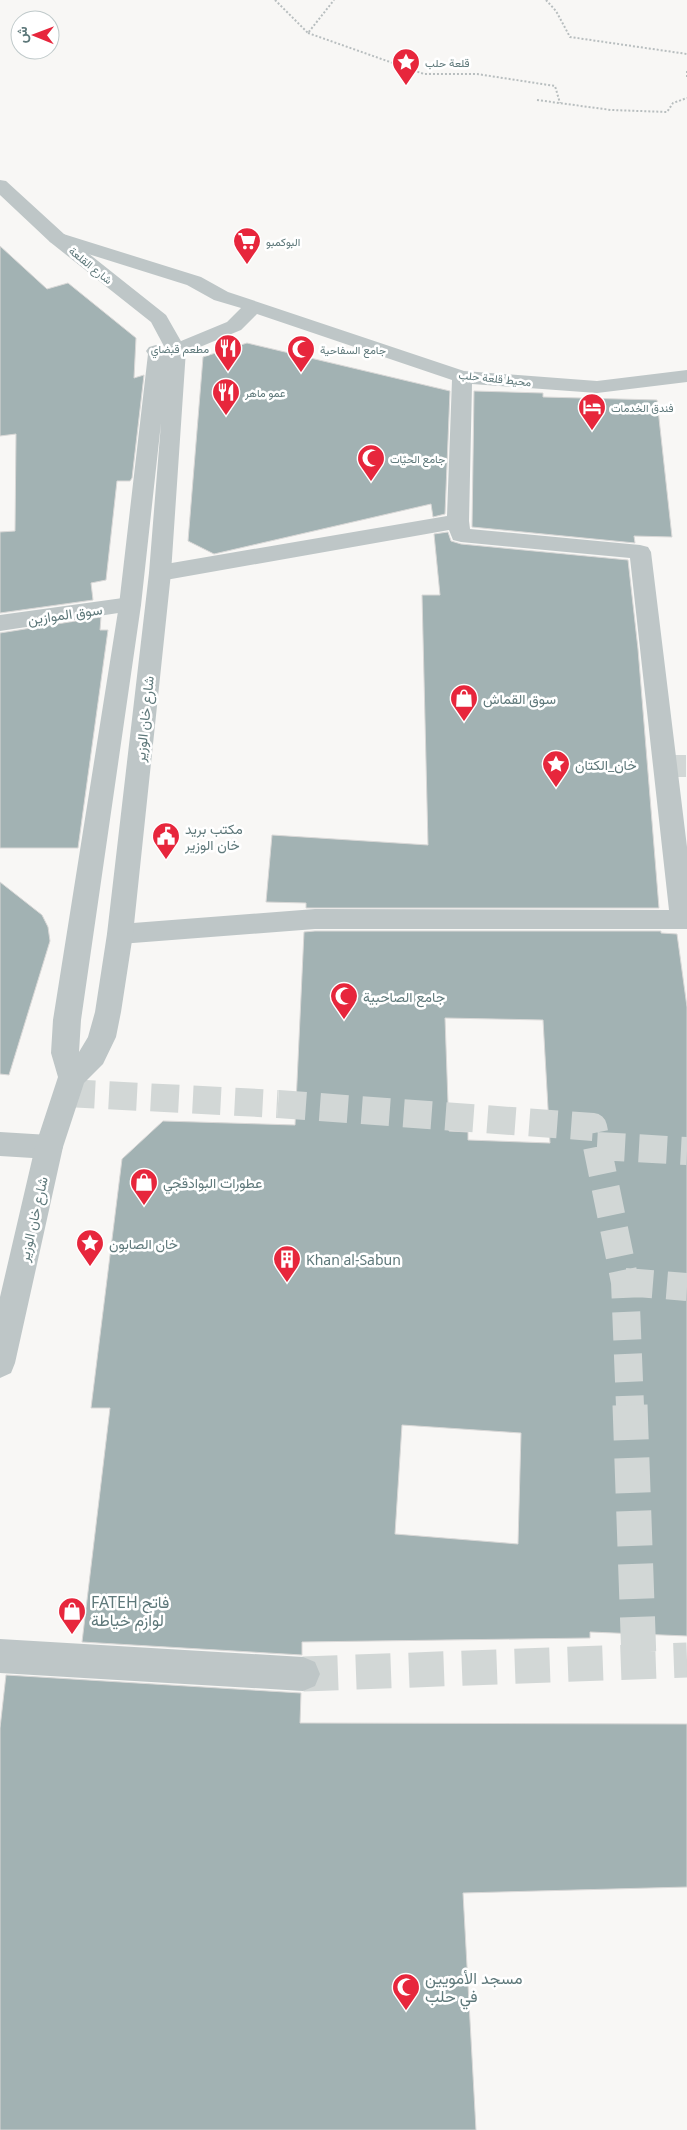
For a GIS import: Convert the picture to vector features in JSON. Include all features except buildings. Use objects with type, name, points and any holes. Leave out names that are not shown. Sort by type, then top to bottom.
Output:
[{"type":"street","name":"شارع القلعة","points":[[0,185],[57,238],[159,319],[167,352]]},
{"type":"street","points":[[0,205],[85,282],[145,330],[167,352],[234,326],[254,306]]},
{"type":"street","name":"محيط قلعة حلب","points":[[57,238],[194,281],[210,288],[221,296],[462,377],[597,388],[687,376]]},
{"type":"street","name":"شارع خان الوزير","points":[[0,1363],[49,1147],[72,1077],[92,1056],[102,1037],[120,934],[160,573],[167,352]]},
{"type":"street","name":"شارع خان الوزير","points":[[72,1077],[65,1053],[67,1020],[108,764],[167,352]]},
{"type":"street","points":[[120,934],[314,919],[683,920],[640,552],[461,535],[458,521],[462,377]]},
{"type":"street","points":[[160,573],[458,521]]},
{"type":"street","name":"سوق الموازين","points":[[0,624],[130,605]]},
{"type":"street","points":[[0,1144],[49,1147]]},
{"type":"street","points":[[0,1656],[303,1674]]},
{"type":"path","points":[[275,0],[308,33],[424,74],[477,74],[556,86],[560,103]]},
{"type":"path","points":[[308,33],[334,0]]},
{"type":"path","points":[[546,0],[556,11],[570,37],[687,54]]},
{"type":"path","points":[[687,71],[687,77]]},
{"type":"path","points":[[536,100],[611,110],[667,112],[673,103],[687,98]]},
{"type":"tunnel","points":[[664,766],[687,766]]},
{"type":"tunnel","points":[[67,1093],[278,1104]]},
{"type":"tunnel","points":[[278,1104],[593,1127],[625,1282]]},
{"type":"tunnel","points":[[597,1146],[687,1151]]},
{"type":"tunnel","points":[[625,1282],[687,1287]]},
{"type":"tunnel","points":[[625,1282],[630,1406]]},
{"type":"tunnel","points":[[630,1405],[639,1661]]},
{"type":"tunnel","points":[[303,1674],[687,1660]]},
{"type":"place","name":"قلعة حلب","points":[[406,86]]},
{"type":"place","name":"البوكمبو","points":[[247,265]]},
{"type":"place","name":"مطعم قبضاي","points":[[228,372]]},
{"type":"place","name":"جامع السفاحية","points":[[301,373]]},
{"type":"place","name":"عمو ماهر","points":[[226,416]]},
{"type":"place","name":"فندق الخدمات","points":[[592,431]]},
{"type":"place","name":"جامع الحيّات","points":[[371,482]]},
{"type":"place","name":"سوق القماش","points":[[464,722]]},
{"type":"place","name":"خان_الكتان","points":[[556,788]]},
{"type":"place","name":"مكتب بريد خان الوزير","points":[[166,860]]},
{"type":"place","name":"جامع الصاحبية","points":[[344,1020]]},
{"type":"place","name":"عطورات البوادقجي","points":[[144,1206]]},
{"type":"place","name":"خان الصابون","points":[[90,1267]]},
{"type":"place","name":"Khan al-Sabun","points":[[287,1283]]},
{"type":"place","name":"FATEH فاتح لوازم خياطة","points":[[72,1635]]},
{"type":"place","name":"مسجد الأمويين في حلب","points":[[406,2011]]}]
